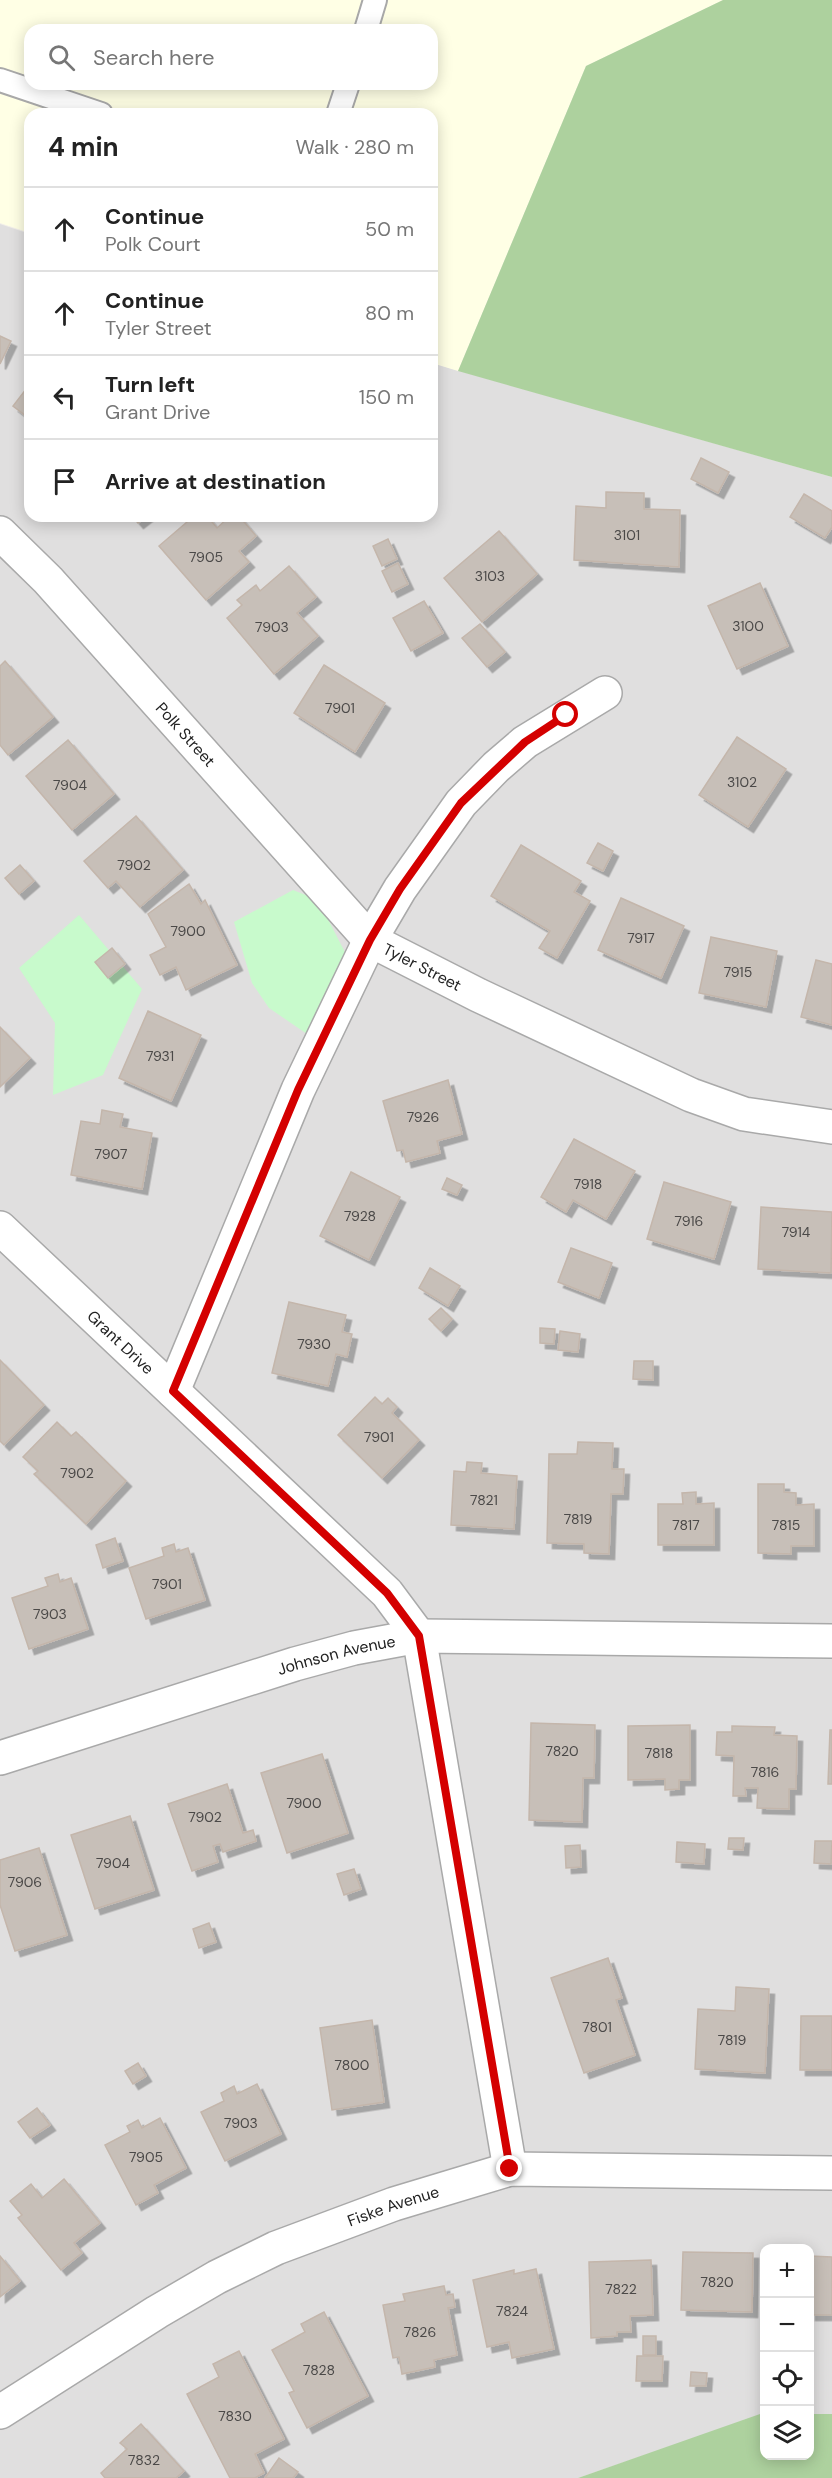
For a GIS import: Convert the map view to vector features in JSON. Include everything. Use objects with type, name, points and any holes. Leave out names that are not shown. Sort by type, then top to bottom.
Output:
[{"type":"street","name":"Polk Street","points":[[0,532],[48,580],[370,940]]},
{"type":"street","points":[[370,940],[400,889],[461,803],[525,742],[605,693]]},
{"type":"street","name":"Tyler Street","points":[[173,1391],[298,1090],[370,940],[478,995],[691,1095],[744,1114],[832,1127]]},
{"type":"street","name":"Grant Drive","points":[[0,1228],[387,1593],[419,1636],[510,2169]]},
{"type":"street","name":"Johnson Avenue","points":[[0,1758],[295,1664],[354,1648],[419,1636],[832,1641]]},
{"type":"street","name":"Fiske Avenue","points":[[0,2412],[157,2312],[217,2277],[276,2248],[394,2204],[510,2169],[832,2173]]},
{"type":"lane","points":[[368,24],[375,0]]},
{"type":"lane","points":[[0,80],[24,88]]},
{"type":"lane","points":[[30,90],[83,108]]},
{"type":"lane","points":[[340,108],[346,90]]},
{"type":"shaded area","points":[[0,0],[723,0],[586,66],[458,371],[438,365],[438,108],[24,108],[24,231],[0,223]]},
{"type":"shaded area","points":[[0,224],[24,232],[24,522],[438,522],[438,365],[832,477],[832,2414],[814,2414],[814,2244],[760,2244],[760,2415],[578,2478],[0,2478]]},
{"type":"green space","points":[[723,0],[832,0],[832,477],[458,371],[586,66]]},
{"type":"green space","points":[[293,890],[318,900],[348,958],[307,1034],[269,1008],[252,983],[234,922]]},
{"type":"green space","points":[[79,915],[142,989],[103,1075],[53,1095],[55,1023],[19,968]]},
{"type":"green space","points":[[760,2414],[760,2460],[814,2460],[814,2414],[832,2414],[832,2478],[578,2478]]},
{"type":"building","points":[[0,336],[11,341],[0,364]]},
{"type":"building","points":[[24,392],[24,414],[13,406]]},
{"type":"building","points":[[701,458],[729,472],[718,493],[691,479]]},
{"type":"building","points":[[606,492],[644,493],[644,509],[680,510],[679,567],[574,560],[576,506],[606,508]]},
{"type":"building","points":[[804,494],[832,511],[832,527],[825,538],[790,517]]},
{"type":"building","points":[[187,522],[212,522],[217,528],[224,522],[244,522],[256,536],[239,551],[249,562],[206,600],[159,546]]},
{"type":"building","points":[[499,531],[537,574],[482,622],[444,578]]},
{"type":"building","points":[[388,539],[397,559],[382,566],[373,546]]},
{"type":"building","points":[[398,563],[408,584],[392,592],[382,571]]},
{"type":"building","points":[[289,566],[316,597],[297,613],[318,636],[274,674],[227,618],[242,605],[237,600],[256,585],[260,591]]},
{"type":"building","points":[[760,583],[788,646],[737,669],[708,606]]},
{"type":"building","points":[[424,601],[443,633],[411,651],[393,618]]},
{"type":"building","points":[[480,624],[505,652],[487,667],[462,638]]},
{"type":"building","points":[[5,661],[53,717],[8,755],[0,745],[0,666]]},
{"type":"building","points":[[324,665],[385,703],[355,752],[294,713]]},
{"type":"building","points":[[737,737],[786,769],[748,827],[699,795]]},
{"type":"building","points":[[68,740],[114,794],[72,830],[26,776]]},
{"type":"building","points":[[136,816],[183,870],[140,907],[116,881],[108,888],[84,861]]},
{"type":"building","points":[[598,843],[613,851],[603,871],[587,863]]},
{"type":"building","points":[[521,845],[581,881],[574,892],[590,901],[557,958],[539,948],[550,931],[491,896]]},
{"type":"building","points":[[20,865],[34,881],[19,894],[5,878]]},
{"type":"building","points":[[189,884],[201,904],[205,900],[237,965],[186,990],[176,967],[160,975],[150,955],[166,947],[148,914]]},
{"type":"building","points":[[621,898],[684,926],[661,978],[598,950]]},
{"type":"building","points":[[711,937],[777,951],[766,1007],[699,993]]},
{"type":"building","points":[[112,948],[125,964],[108,978],[95,962]]},
{"type":"building","points":[[816,960],[832,964],[832,1025],[801,1017]]},
{"type":"building","points":[[148,1011],[201,1035],[171,1101],[119,1078]]},
{"type":"building","points":[[0,1027],[30,1058],[0,1087]]},
{"type":"building","points":[[448,1080],[462,1134],[437,1141],[440,1153],[406,1162],[403,1150],[397,1151],[383,1101]]},
{"type":"building","points":[[102,1110],[123,1114],[120,1127],[152,1133],[142,1189],[71,1175],[81,1121],[100,1124]]},
{"type":"building","points":[[574,1139],[635,1171],[606,1219],[573,1200],[566,1212],[541,1197]]},
{"type":"building","points":[[351,1172],[400,1197],[369,1260],[320,1236]]},
{"type":"building","points":[[447,1178],[462,1185],[457,1195],[442,1189]]},
{"type":"building","points":[[664,1182],[731,1202],[714,1259],[647,1239]]},
{"type":"building","points":[[761,1207],[832,1212],[831,1273],[758,1269]]},
{"type":"building","points":[[571,1248],[612,1263],[599,1298],[558,1282]]},
{"type":"building","points":[[430,1268],[460,1286],[448,1306],[419,1288]]},
{"type":"building","points":[[289,1302],[346,1315],[342,1332],[352,1334],[347,1357],[336,1354],[328,1386],[272,1373]]},
{"type":"building","points":[[441,1308],[452,1319],[441,1331],[429,1319]]},
{"type":"building","points":[[540,1328],[555,1329],[554,1344],[540,1343]]},
{"type":"building","points":[[560,1331],[580,1334],[578,1352],[558,1350]]},
{"type":"building","points":[[0,1360],[44,1405],[4,1445],[0,1441]]},
{"type":"building","points":[[634,1361],[653,1361],[653,1380],[633,1379]]},
{"type":"building","points":[[375,1397],[382,1404],[388,1398],[397,1407],[392,1413],[419,1440],[382,1478],[338,1435]]},
{"type":"building","points":[[57,1422],[71,1436],[76,1432],[126,1481],[86,1524],[34,1474],[38,1471],[23,1457]]},
{"type":"building","points":[[578,1442],[613,1443],[612,1469],[624,1469],[623,1494],[611,1494],[609,1554],[584,1553],[584,1544],[547,1543],[549,1454],[577,1454]]},
{"type":"building","points":[[467,1462],[482,1463],[481,1473],[517,1476],[514,1529],[451,1525],[454,1471],[466,1472]]},
{"type":"building","points":[[758,1484],[784,1484],[784,1492],[796,1493],[796,1505],[814,1504],[814,1546],[791,1546],[791,1554],[758,1553]]},
{"type":"building","points":[[696,1492],[696,1504],[714,1503],[714,1545],[658,1545],[658,1504],[683,1504],[682,1493]]},
{"type":"building","points":[[115,1538],[123,1561],[103,1568],[96,1545]]},
{"type":"building","points":[[174,1544],[176,1552],[188,1548],[205,1600],[146,1619],[129,1568],[164,1556],[162,1548]]},
{"type":"building","points":[[58,1574],[60,1582],[71,1578],[88,1629],[29,1649],[12,1598],[48,1586],[45,1578]]},
{"type":"building","points":[[531,1723],[595,1725],[594,1778],[583,1778],[582,1822],[529,1820]]},
{"type":"building","points":[[690,1725],[690,1780],[679,1780],[679,1789],[665,1790],[665,1779],[628,1780],[628,1726]]},
{"type":"building","points":[[732,1726],[775,1727],[774,1735],[797,1736],[796,1789],[789,1789],[789,1809],[757,1808],[758,1788],[745,1788],[746,1796],[733,1796],[734,1756],[716,1755],[717,1732],[732,1732]]},
{"type":"building","points":[[830,1730],[832,1730],[832,1784],[828,1784]]},
{"type":"building","points":[[322,1754],[348,1833],[287,1853],[261,1773]]},
{"type":"building","points":[[227,1784],[243,1833],[253,1830],[256,1841],[223,1852],[220,1844],[213,1846],[218,1862],[192,1871],[168,1804]]},
{"type":"building","points":[[130,1816],[154,1890],[95,1909],[71,1835]]},
{"type":"building","points":[[729,1838],[744,1838],[743,1850],[728,1849]]},
{"type":"building","points":[[815,1841],[832,1841],[831,1864],[814,1863]]},
{"type":"building","points":[[677,1842],[705,1844],[704,1864],[676,1862]]},
{"type":"building","points":[[580,1845],[581,1867],[566,1868],[565,1846]]},
{"type":"building","points":[[39,1848],[67,1935],[15,1951],[0,1905],[0,1860]]},
{"type":"building","points":[[354,1869],[361,1889],[344,1895],[337,1874]]},
{"type":"building","points":[[209,1923],[216,1942],[199,1948],[193,1929]]},
{"type":"building","points":[[608,1958],[622,1998],[616,2000],[635,2055],[584,2073],[551,1978]]},
{"type":"building","points":[[736,1987],[769,1989],[765,2073],[695,2069],[698,2009],[735,2011]]},
{"type":"building","points":[[801,2016],[832,2016],[832,2070],[800,2070]]},
{"type":"building","points":[[372,2020],[384,2102],[332,2110],[320,2028]]},
{"type":"building","points":[[138,2063],[146,2076],[133,2084],[125,2071]]},
{"type":"building","points":[[257,2084],[281,2134],[225,2161],[201,2112],[224,2101],[221,2093],[234,2086],[237,2094]]},
{"type":"building","points":[[37,2108],[50,2125],[30,2138],[18,2122]]},
{"type":"building","points":[[160,2118],[186,2168],[154,2185],[158,2193],[136,2205],[105,2145],[130,2132],[127,2126],[138,2120],[142,2128]]},
{"type":"building","points":[[64,2179],[100,2223],[74,2243],[82,2253],[61,2270],[18,2218],[22,2215],[10,2201],[31,2184],[42,2198]]},
{"type":"building","points":[[683,2252],[753,2253],[752,2312],[681,2310]]},
{"type":"building","points":[[0,2256],[20,2281],[0,2297]]},
{"type":"building","points":[[814,2256],[832,2257],[832,2315],[814,2315]]},
{"type":"building","points":[[651,2260],[653,2315],[630,2316],[631,2332],[617,2332],[617,2336],[591,2338],[589,2262]]},
{"type":"building","points":[[536,2269],[554,2349],[512,2358],[509,2342],[487,2347],[473,2280],[514,2270],[514,2274]]},
{"type":"building","points":[[444,2286],[446,2295],[453,2294],[455,2307],[448,2308],[457,2355],[434,2360],[435,2367],[402,2374],[399,2357],[393,2358],[383,2305],[405,2301],[403,2294]]},
{"type":"building","points":[[324,2312],[368,2396],[307,2428],[289,2393],[294,2391],[272,2350],[305,2332],[301,2324]]},
{"type":"building","points":[[643,2336],[656,2336],[656,2355],[643,2355]]},
{"type":"building","points":[[239,2351],[284,2439],[255,2454],[264,2473],[255,2478],[230,2478],[187,2394],[219,2377],[213,2364]]},
{"type":"building","points":[[637,2356],[663,2356],[662,2381],[636,2381]]},
{"type":"building","points":[[691,2372],[707,2373],[706,2386],[690,2386]]},
{"type":"building","points":[[141,2424],[184,2471],[176,2478],[105,2478],[101,2473],[127,2449],[120,2443]]},
{"type":"building","points":[[279,2458],[298,2472],[293,2478],[265,2478]]},
{"type":"route","points":[[510,2169],[419,1636],[387,1593],[173,1391],[298,1090],[370,940],[400,889],[461,803],[496,767],[525,742],[566,715]]}]
